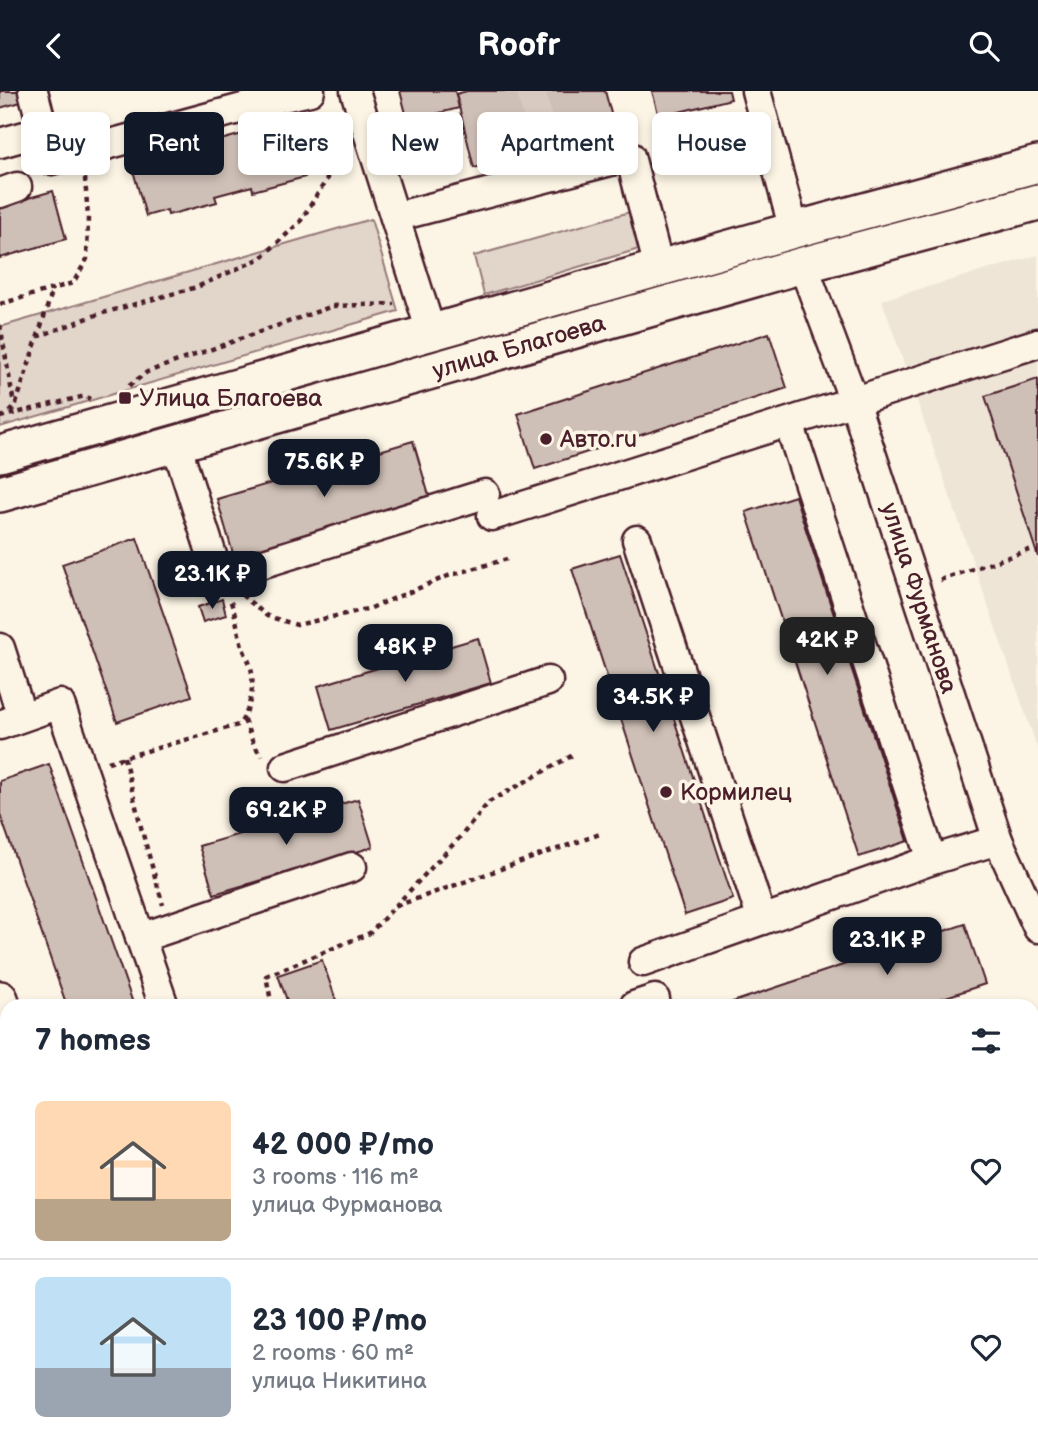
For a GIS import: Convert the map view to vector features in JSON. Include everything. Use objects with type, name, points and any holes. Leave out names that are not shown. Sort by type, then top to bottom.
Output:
[{"type":"main road","name":"улица Благоева","points":[[0,454],[1038,164]]},
{"type":"main road","name":"улица Благоева","points":[[0,494],[803,265],[1038,202]]},
{"type":"main road","points":[[770,275],[788,256],[809,226],[814,230],[808,240],[803,265]]},
{"type":"street","points":[[33,91],[38,112]]},
{"type":"street","points":[[355,91],[431,332]]},
{"type":"street","points":[[756,91],[809,226]]},
{"type":"street","points":[[110,144],[300,95]]},
{"type":"street","points":[[0,143],[21,137]]},
{"type":"street","points":[[395,217],[551,163],[629,156],[659,268]]},
{"type":"street","name":"улица Фурманова","points":[[803,265],[854,401],[998,840],[1038,929]]},
{"type":"street","points":[[176,444],[219,577],[789,423],[1038,344]]},
{"type":"street","points":[[789,423],[932,860]]},
{"type":"street","points":[[637,540],[762,920]]},
{"type":"street","points":[[0,648],[11,721],[60,704],[162,999]]},
{"type":"street","points":[[285,767],[548,681]]},
{"type":"street","points":[[643,962],[932,860],[998,840]]},
{"type":"street","points":[[140,938],[352,867]]},
{"type":"path","points":[[37,337],[96,315],[197,287],[261,258],[300,222],[327,179],[300,95]]},
{"type":"path","points":[[0,304],[73,283],[87,259],[88,217],[84,175]]},
{"type":"path","points":[[16,409],[53,288]]},
{"type":"path","points":[[125,389],[147,372],[332,306],[398,304],[399,313]]},
{"type":"path","points":[[0,325],[16,409]]},
{"type":"path","points":[[0,417],[16,409],[85,396],[94,401]]},
{"type":"path","points":[[916,588],[1035,548]]},
{"type":"path","points":[[219,577],[267,616],[297,625],[371,608],[448,576],[507,559]]},
{"type":"path","points":[[82,769],[239,725],[244,720],[251,692],[251,669],[241,643],[236,613],[219,577]]},
{"type":"path","points":[[244,720],[254,745],[267,762],[285,767]]},
{"type":"path","points":[[271,999],[266,976],[370,933],[462,835],[489,801],[573,755]]},
{"type":"path","points":[[124,757],[169,928]]},
{"type":"path","points":[[395,906],[600,834]]},
{"type":"shaded area","points":[[630,212],[639,249],[484,295],[474,256]]},
{"type":"shaded area","points":[[371,219],[398,311],[0,427],[0,327]]},
{"type":"shaded area","points":[[1038,255],[1038,750],[882,300]]},
{"type":"building","points":[[0,91],[25,91],[28,100],[0,108]]},
{"type":"building","points":[[400,91],[455,91],[459,108],[443,112],[406,112]]},
{"type":"building","points":[[467,91],[605,91],[611,112],[477,112],[477,167],[474,168],[463,112],[460,112],[456,94]]},
{"type":"building","points":[[652,91],[729,91],[731,99],[679,112],[658,112]]},
{"type":"building","points":[[238,135],[238,175],[305,177],[253,191],[252,186],[215,196],[217,202],[168,215],[167,210],[146,216],[134,175],[224,175],[224,139]]},
{"type":"building","points":[[53,191],[66,239],[0,258],[0,206]]},
{"type":"building","points":[[769,333],[787,388],[535,469],[518,414]]},
{"type":"building","points":[[1038,379],[1038,557],[985,396]]},
{"type":"building","points":[[413,441],[430,499],[234,557],[217,499]]},
{"type":"building","points":[[795,496],[908,841],[859,857],[746,512]]},
{"type":"building","points":[[137,538],[192,696],[117,722],[62,564]]},
{"type":"building","points":[[620,554],[733,899],[685,915],[572,569]]},
{"type":"building","points":[[222,599],[226,615],[203,622],[198,607]]},
{"type":"building","points":[[478,638],[491,683],[331,730],[318,686]]},
{"type":"building","points":[[49,764],[132,999],[65,999],[0,814],[0,781]]},
{"type":"building","points":[[358,799],[373,847],[214,894],[199,846]]},
{"type":"building","points":[[965,924],[985,984],[940,999],[742,999]]},
{"type":"building","points":[[322,960],[336,999],[287,999],[278,975]]},
{"type":"tunnel","points":[[531,91],[536,112]]},
{"type":"place","name":"Улица Благоева","points":[[125,398]]},
{"type":"place","name":"Авто.ru","points":[[546,439]]},
{"type":"place","name":"Кормилец","points":[[666,792]]}]
